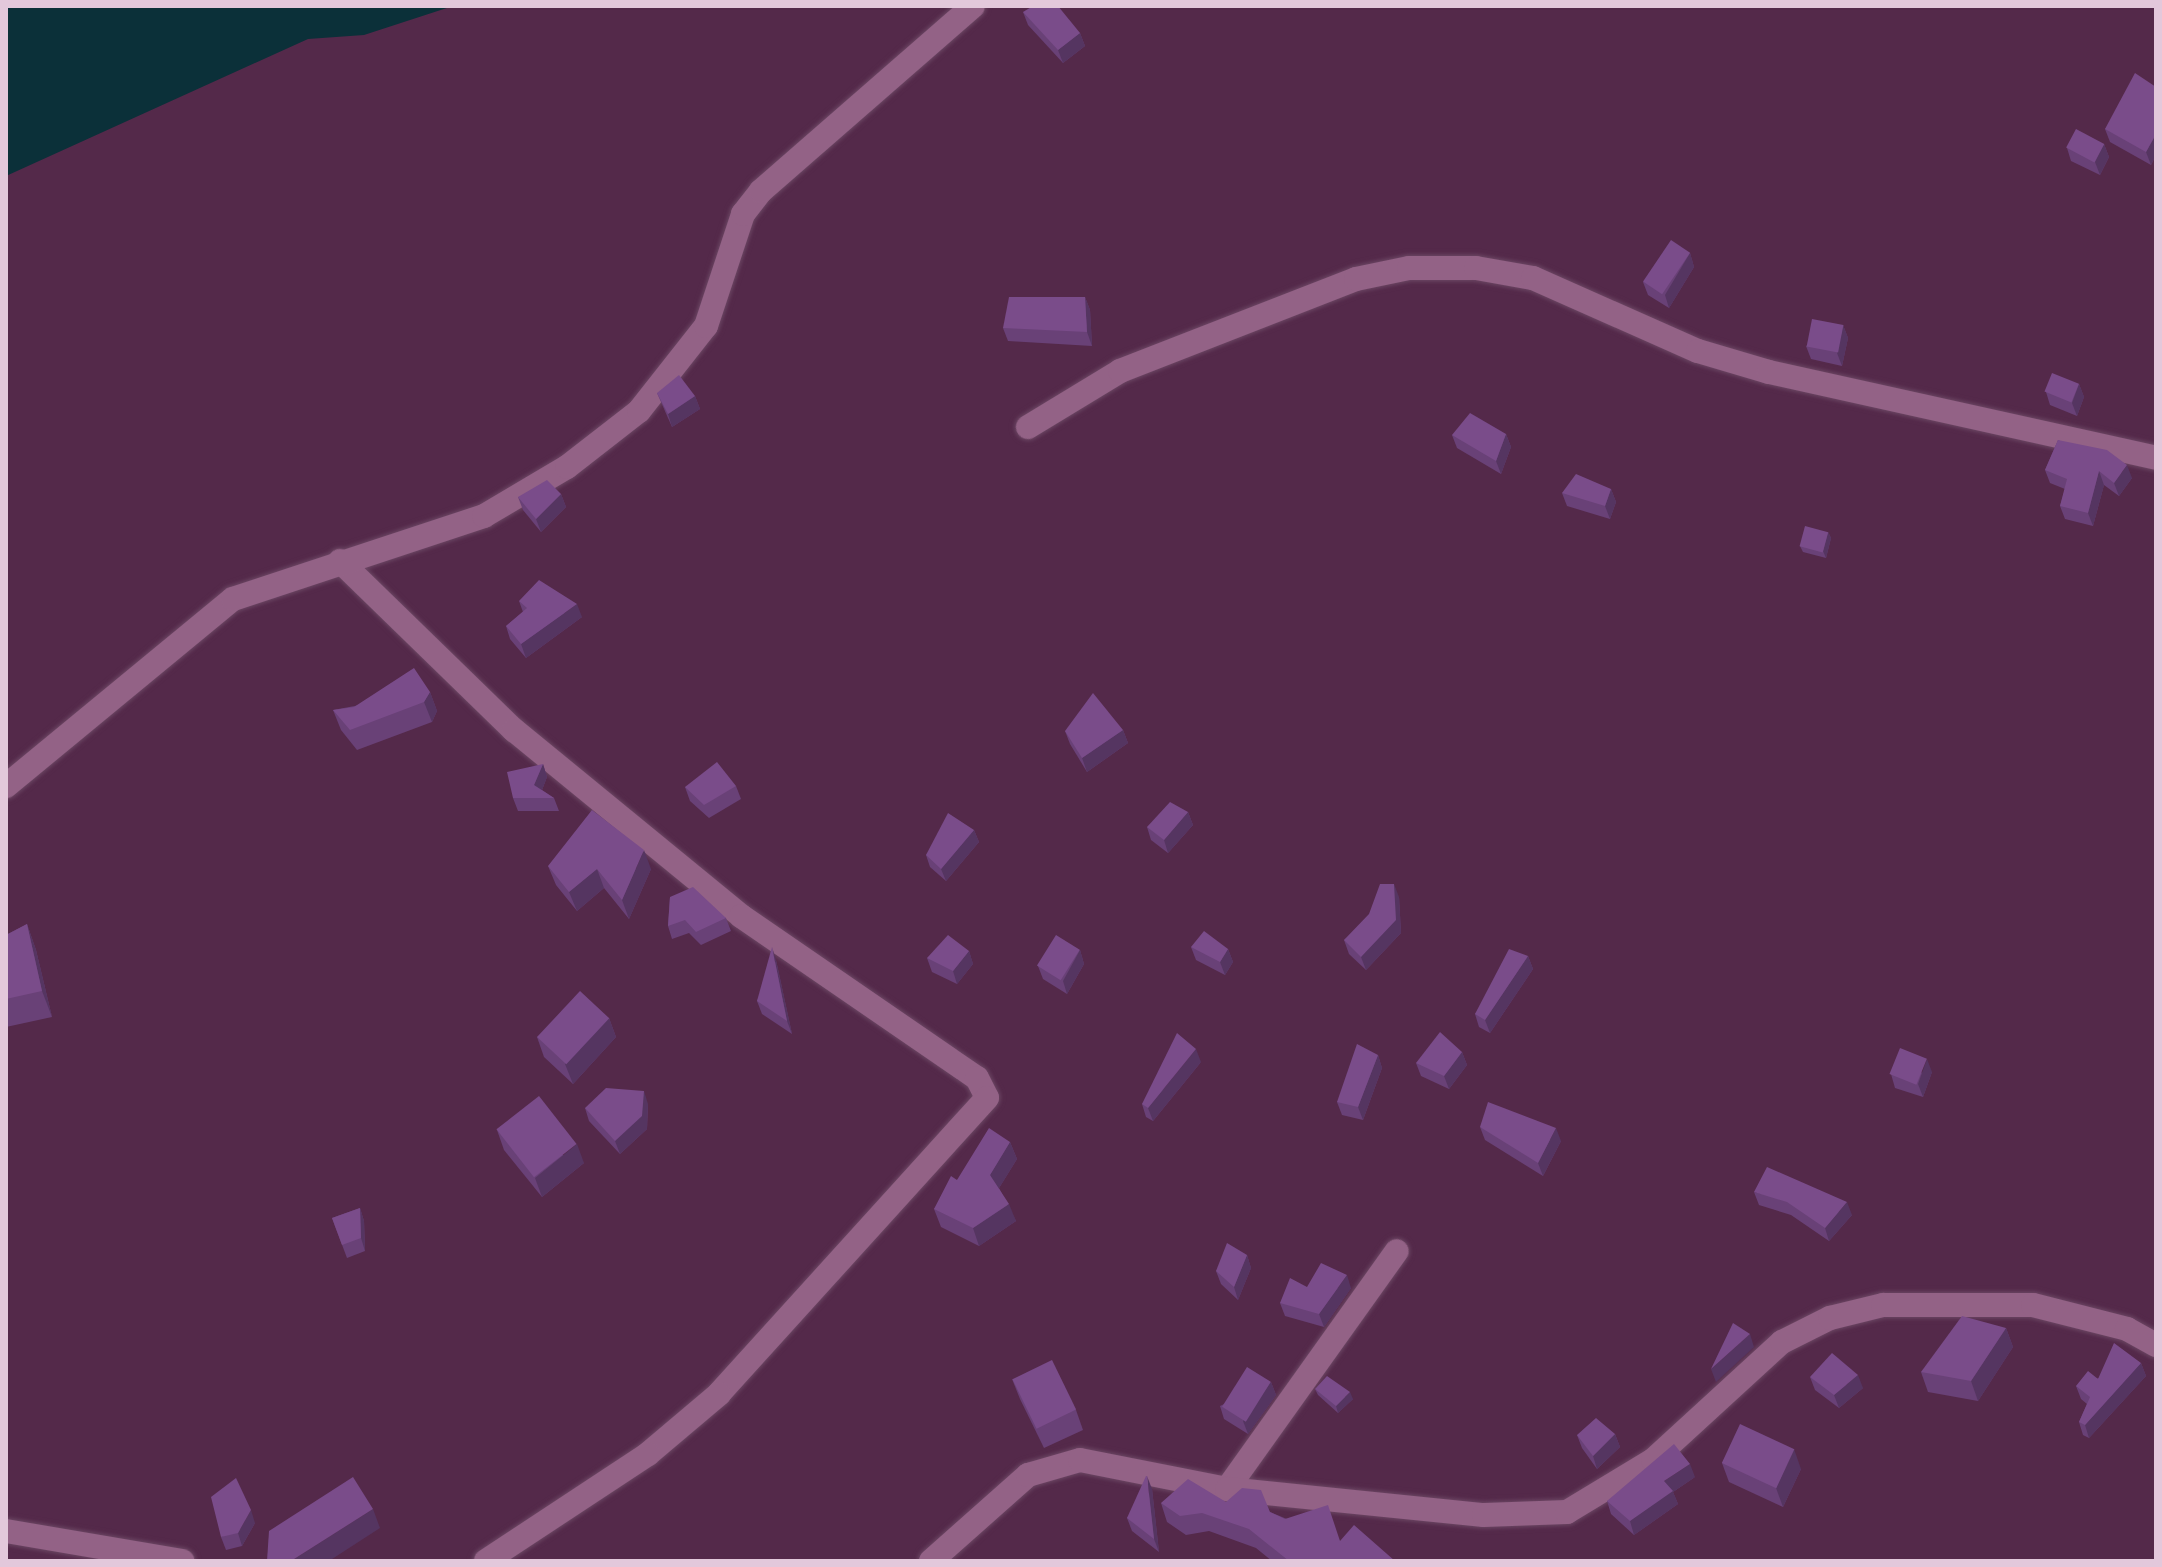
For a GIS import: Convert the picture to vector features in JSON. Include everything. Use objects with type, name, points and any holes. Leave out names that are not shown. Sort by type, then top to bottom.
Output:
[{"type":"street","points":[[6,786],[205,617],[265,584],[517,500],[639,411],[706,326],[743,214],[761,191],[973,6]]},
{"type":"street","points":[[1028,427],[1120,371],[1356,279],[1409,268],[1476,268],[1533,278],[1698,351],[1769,372],[2156,458]]},
{"type":"street","points":[[340,561],[514,730],[741,916],[977,1078],[987,1098],[719,1394],[636,1462],[486,1561]]},
{"type":"street","points":[[1227,1489],[1397,1251]]},
{"type":"street","points":[[931,1561],[1028,1475],[1051,1464],[1122,1466],[1227,1489],[1484,1515],[1567,1512],[1653,1460],[1782,1342],[1830,1318],[1883,1305],[2033,1305],[2127,1329],[2156,1345]]},
{"type":"street","points":[[6,1531],[182,1561]]},
{"type":"water","points":[[6,6],[453,6],[364,35],[308,39],[6,176]]},
{"type":"building","points":[[1033,6],[1058,6],[1080,33],[1058,50],[1023,12]]},
{"type":"building","points":[[2135,73],[2156,87],[2156,134],[2146,152],[2105,129]]},
{"type":"building","points":[[2076,129],[2104,144],[2094,163],[2066,148]]},
{"type":"building","points":[[1671,240],[1690,253],[1662,294],[1643,281]]},
{"type":"building","points":[[1009,297],[1085,297],[1087,332],[1003,328]]},
{"type":"building","points":[[1812,319],[1843,325],[1838,353],[1807,346]]},
{"type":"building","points":[[2052,373],[2079,384],[2071,402],[2045,392]]},
{"type":"building","points":[[679,375],[695,396],[668,414],[657,393]]},
{"type":"building","points":[[1470,413],[1506,434],[1496,461],[1452,435]]},
{"type":"building","points":[[2058,440],[2107,450],[2127,465],[2114,483],[2099,471],[2088,513],[2060,506],[2067,479],[2045,470]]},
{"type":"building","points":[[1576,474],[1611,489],[1605,506],[1562,493]]},
{"type":"building","points":[[547,480],[561,494],[536,519],[518,497]]},
{"type":"building","points":[[1805,526],[1828,532],[1823,552],[1800,546]]},
{"type":"building","points":[[539,580],[577,604],[521,644],[506,626],[527,608],[519,601]]},
{"type":"building","points":[[414,668],[430,692],[424,702],[350,730],[333,710],[354,707]]},
{"type":"building","points":[[1093,693],[1123,730],[1082,758],[1065,731]]},
{"type":"building","points":[[717,762],[736,786],[704,805],[685,787]]},
{"type":"building","points":[[543,764],[534,785],[554,798],[513,798],[507,772]]},
{"type":"building","points":[[1170,802],[1188,812],[1164,840],[1147,827]]},
{"type":"building","points":[[592,810],[644,850],[622,900],[597,869],[569,892],[548,866]]},
{"type":"building","points":[[948,813],[974,830],[941,869],[926,855]]},
{"type":"building","points":[[1380,884],[1394,884],[1396,920],[1361,957],[1344,940],[1369,914]]},
{"type":"building","points":[[693,887],[726,918],[696,932],[685,920],[668,926],[670,897]]},
{"type":"building","points":[[27,924],[42,991],[6,999],[6,935]]},
{"type":"building","points":[[1204,931],[1228,949],[1220,962],[1191,947]]},
{"type":"building","points":[[948,935],[969,951],[953,971],[927,958]]},
{"type":"building","points":[[1056,935],[1080,950],[1061,980],[1037,966]]},
{"type":"building","points":[[772,947],[787,1021],[757,1001]]},
{"type":"building","points":[[1509,949],[1528,956],[1485,1020],[1475,1014]]},
{"type":"building","points":[[580,991],[609,1018],[566,1064],[537,1037]]},
{"type":"building","points":[[1440,1032],[1462,1052],[1444,1076],[1416,1063]]},
{"type":"building","points":[[1177,1033],[1196,1049],[1148,1108],[1142,1104]]},
{"type":"building","points":[[1357,1044],[1378,1055],[1358,1107],[1337,1102]]},
{"type":"building","points":[[1900,1048],[1927,1059],[1916,1085],[1890,1074]]},
{"type":"building","points":[[606,1088],[644,1091],[642,1116],[615,1141],[585,1108]]},
{"type":"building","points":[[539,1096],[577,1144],[534,1177],[496,1129]]},
{"type":"building","points":[[1488,1102],[1556,1128],[1538,1163],[1480,1127]]},
{"type":"building","points":[[989,1128],[1010,1142],[990,1175],[1009,1204],[973,1228],[934,1209],[951,1176],[957,1180]]},
{"type":"building","points":[[1767,1167],[1847,1202],[1825,1228],[1787,1202],[1754,1192]]},
{"type":"building","points":[[360,1208],[361,1238],[342,1245],[332,1218]]},
{"type":"building","points":[[1227,1243],[1247,1255],[1234,1287],[1216,1271]]},
{"type":"building","points":[[1321,1263],[1347,1275],[1319,1314],[1280,1303],[1290,1278],[1307,1287]]},
{"type":"building","points":[[1962,1316],[2006,1328],[1971,1381],[1921,1372]]},
{"type":"building","points":[[1733,1323],[1750,1334],[1711,1369]]},
{"type":"building","points":[[2114,1343],[2141,1363],[2085,1425],[2079,1422],[2090,1397],[2076,1386],[2088,1371],[2098,1379]]},
{"type":"building","points":[[1832,1353],[1858,1375],[1834,1395],[1810,1377]]},
{"type":"building","points":[[1052,1360],[1076,1409],[1037,1429],[1012,1379]]},
{"type":"building","points":[[1247,1367],[1271,1382],[1246,1422],[1222,1407]]},
{"type":"building","points":[[1327,1376],[1350,1392],[1336,1406],[1315,1389]]},
{"type":"building","points":[[1596,1418],[1615,1434],[1593,1456],[1577,1435]]},
{"type":"building","points":[[1740,1424],[1794,1449],[1776,1488],[1722,1463]]},
{"type":"building","points":[[1674,1444],[1690,1464],[1664,1481],[1673,1491],[1630,1521],[1607,1501]]},
{"type":"building","points":[[1147,1476],[1154,1539],[1127,1518]]},
{"type":"building","points":[[353,1477],[373,1509],[291,1561],[267,1561],[269,1531]]},
{"type":"building","points":[[236,1478],[251,1510],[238,1533],[221,1537],[211,1497]]},
{"type":"building","points":[[1188,1479],[1226,1502],[1242,1488],[1261,1490],[1270,1512],[1285,1519],[1328,1505],[1340,1541],[1354,1525],[1395,1561],[1289,1561],[1249,1529],[1202,1513],[1180,1516],[1161,1503]]}]
